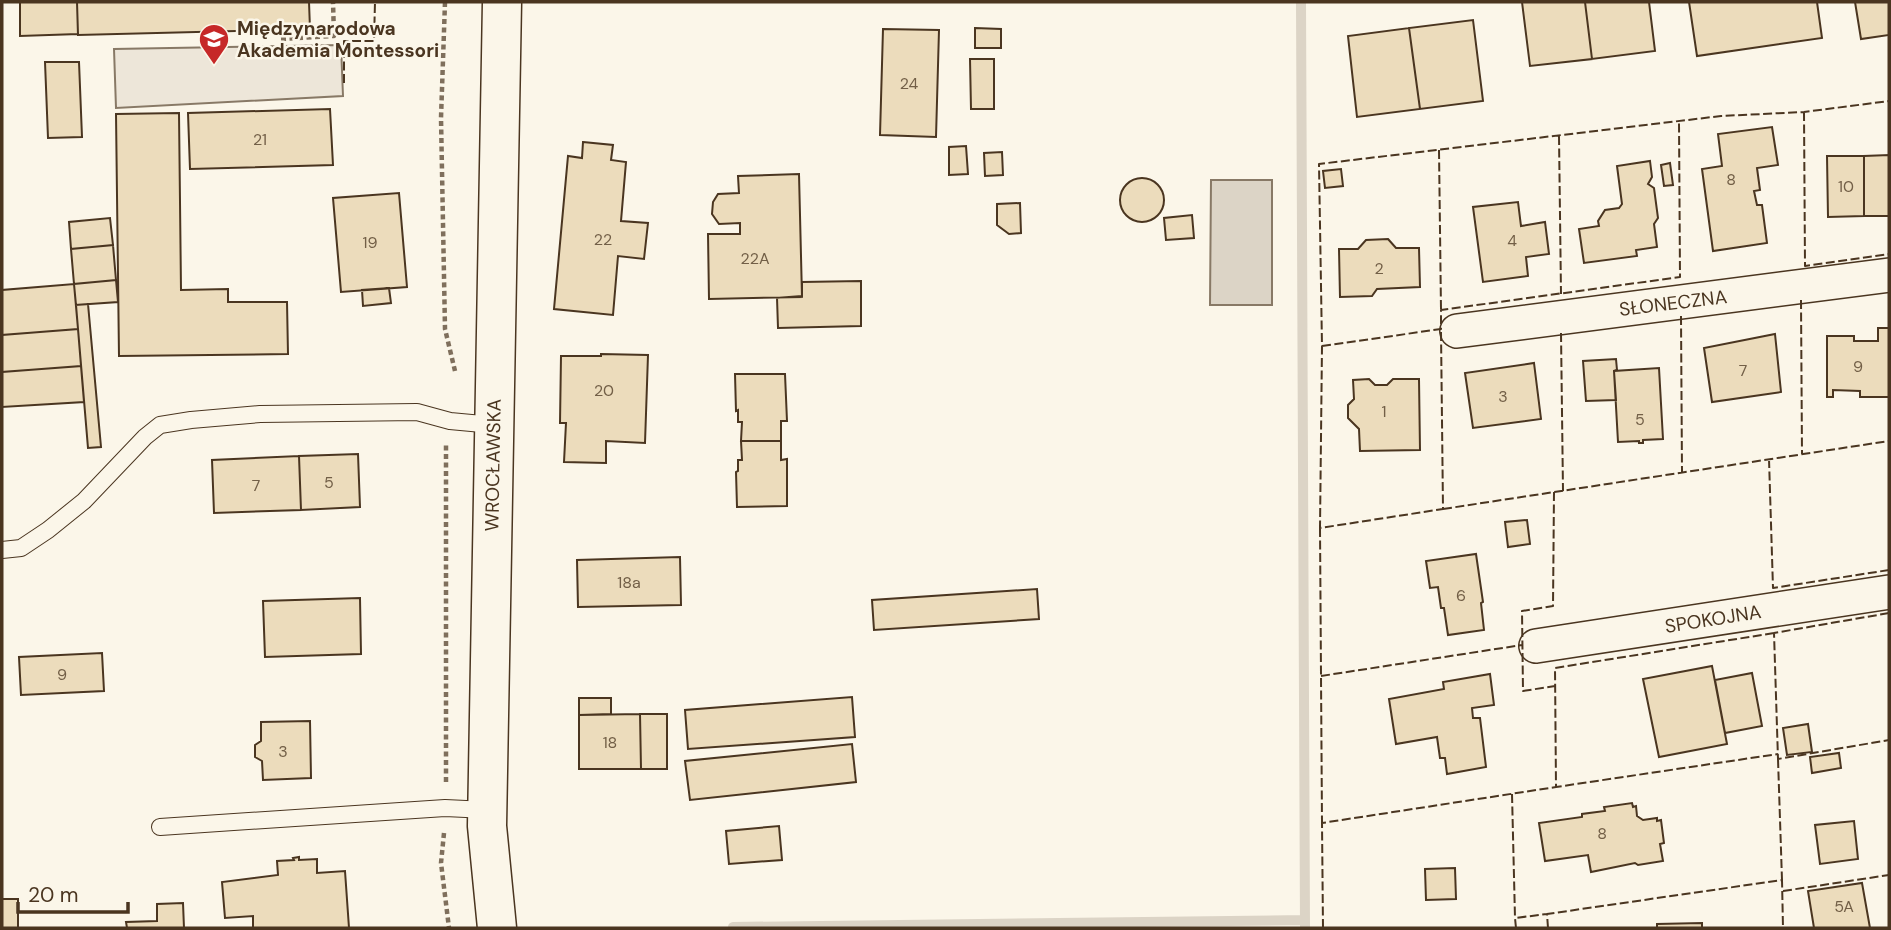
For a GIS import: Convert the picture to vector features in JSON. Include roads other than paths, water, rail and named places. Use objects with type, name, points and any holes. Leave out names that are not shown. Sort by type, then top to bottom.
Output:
[{"type":"street","name":"WROCŁAWSKA","points":[[497,928],[492,894],[487,810],[502,2]]},
{"type":"street","name":"SŁONECZNA","points":[[1457,331],[1889,275]]},
{"type":"street","name":"SPOKOJNA","points":[[1536,646],[1889,592]]},
{"type":"lane","points":[[2,550],[22,548],[48,530],[84,501],[145,437],[160,425],[191,420],[286,414],[417,412],[450,421],[493,425]]},
{"type":"lane","points":[[160,827],[445,808],[487,810]]},
{"type":"waterway","points":[[1301,2],[1305,928]]},
{"type":"waterway","points":[[733,927],[1305,920]]},
{"type":"place","name":"Międzynarodowa Akademia Montessori","points":[[214,66]]}]
